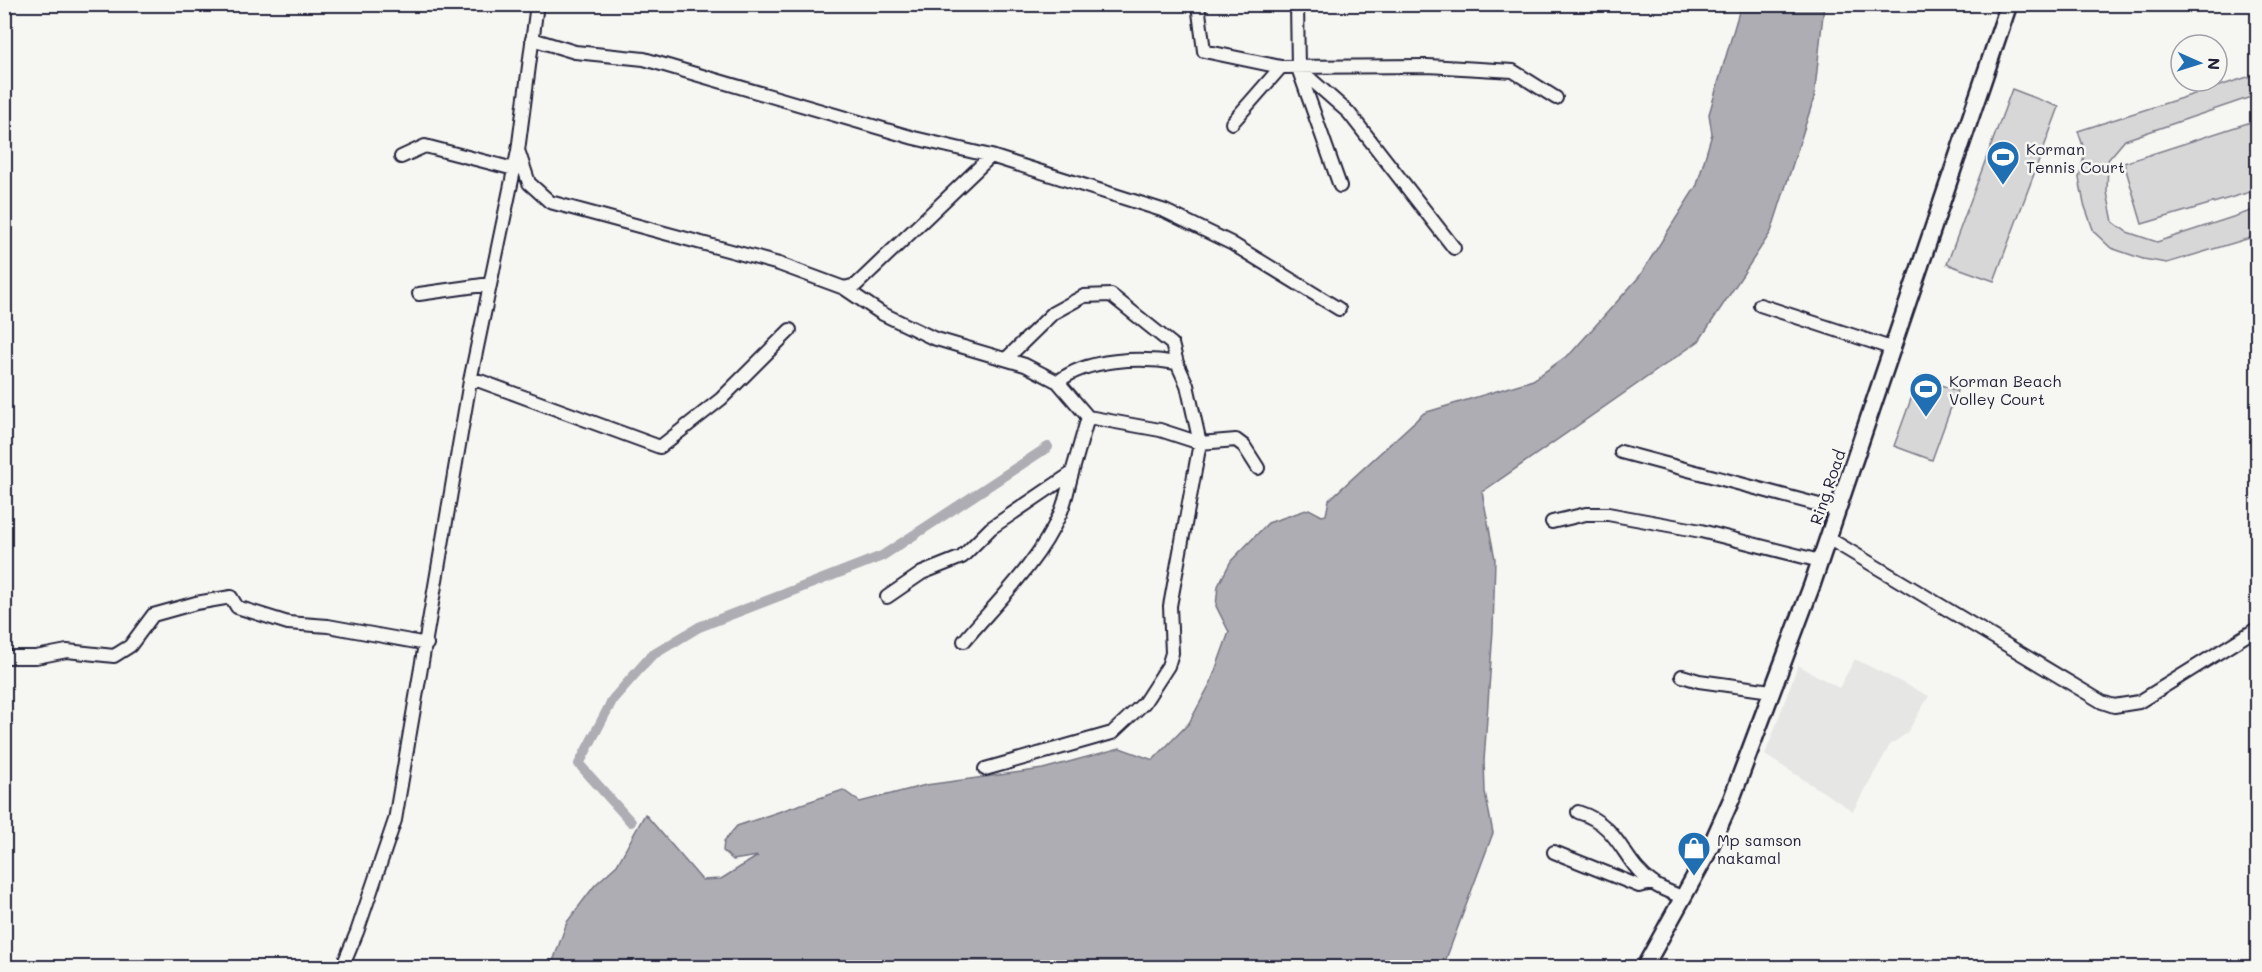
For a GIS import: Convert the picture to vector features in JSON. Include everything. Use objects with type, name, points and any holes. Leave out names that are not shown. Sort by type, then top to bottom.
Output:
[{"type":"main road","name":"Ring Road","points":[[1644,968],[1683,898],[1724,815],[1771,691],[1820,561],[1894,349],[2009,4]]},
{"type":"street","points":[[342,968],[357,932],[395,820],[427,644],[470,381],[518,151],[537,4]]},
{"type":"street","points":[[1198,4],[1204,51],[1281,67],[1428,66],[1513,71],[1556,98]]},
{"type":"street","points":[[1297,4],[1298,68],[1340,186]]},
{"type":"street","points":[[532,39],[575,52],[644,59],[914,138],[991,156],[1166,211],[1231,243],[1339,309]]},
{"type":"street","points":[[1232,123],[1281,67]]},
{"type":"street","points":[[1298,68],[1349,113],[1454,248]]},
{"type":"street","points":[[402,157],[425,146],[514,169]]},
{"type":"street","points":[[518,151],[529,183],[550,202],[779,264],[844,288],[881,313],[933,338],[1025,365],[1058,382],[1088,417],[1160,430],[1200,442],[1236,440],[1244,446],[1258,468]]},
{"type":"street","points":[[844,288],[856,285],[991,156]]},
{"type":"street","points":[[419,294],[490,284]]},
{"type":"street","points":[[985,769],[1112,733],[1144,704],[1168,666],[1172,652],[1170,606],[1200,442],[1187,385],[1177,363],[1172,344],[1111,295],[1084,296],[1053,313],[1006,360]]},
{"type":"street","points":[[1760,305],[1894,349]]},
{"type":"street","points":[[470,381],[480,381],[660,447],[721,399],[790,330]]},
{"type":"street","points":[[1058,382],[1070,372],[1146,357],[1177,363]]},
{"type":"street","points":[[964,641],[1008,590],[1042,544],[1060,514],[1088,417]]},
{"type":"street","points":[[1621,452],[1838,510]]},
{"type":"street","points":[[887,597],[922,573],[962,557],[991,528],[1072,473]]},
{"type":"street","points":[[1552,522],[1586,514],[1608,514],[1701,531],[1820,561]]},
{"type":"street","points":[[1828,538],[2103,702],[2114,706],[2139,702],[2258,628]]},
{"type":"street","points":[[4,657],[36,657],[67,651],[114,656],[130,646],[153,615],[196,603],[231,597],[237,607],[288,623],[328,626],[427,644]]},
{"type":"street","points":[[1682,676],[1699,681],[1771,691]]},
{"type":"street","points":[[1578,812],[1589,815],[1615,835],[1621,847],[1653,883],[1683,898]]},
{"type":"street","points":[[1554,852],[1639,886],[1653,883]]},
{"type":"shaded area","points":[[1741,5],[1824,5],[1814,98],[1771,232],[1699,341],[1482,492],[1495,559],[1493,630],[1484,761],[1485,792],[1493,833],[1443,967],[551,967],[567,922],[595,885],[617,865],[645,814],[702,880],[721,879],[758,856],[733,860],[723,851],[724,841],[737,826],[843,790],[860,802],[926,785],[1043,769],[1120,748],[1153,760],[1189,723],[1211,682],[1229,632],[1216,606],[1218,586],[1231,561],[1268,523],[1309,509],[1322,516],[1326,515],[1329,500],[1424,413],[1533,380],[1571,353],[1639,277],[1697,185],[1712,134],[1709,114]]},
{"type":"shaded area","points":[[2257,74],[2257,95],[2125,140],[2108,160],[2107,192],[2113,222],[2127,232],[2157,242],[2257,209],[2257,236],[2167,263],[2143,259],[2111,248],[2094,232],[2084,204],[2079,178],[2085,152],[2078,131],[2197,93],[2229,93],[2229,83]]},
{"type":"shaded area","name":"Korman Tennis Court","points":[[2012,89],[2059,107],[1994,281],[1947,264]]},
{"type":"shaded area","points":[[2257,120],[2257,190],[2142,224],[2124,163]]},
{"type":"shaded area","name":"Korman Beach Volley Court","points":[[1919,377],[1957,391],[1932,460],[1894,446]]},
{"type":"shaded area","points":[[1855,659],[1929,696],[1907,733],[1890,745],[1853,811],[1765,755],[1798,665],[1839,688]]},
{"type":"waterway","points":[[631,822],[579,764],[613,699],[651,656],[699,627],[882,556],[1048,447]]},
{"type":"place","name":"Korman Tennis Court","points":[[2003,186]]},
{"type":"place","name":"Korman Beach Volley Court","points":[[1926,418]]},
{"type":"place","name":"Mp samson nakamal","points":[[1694,877]]}]
